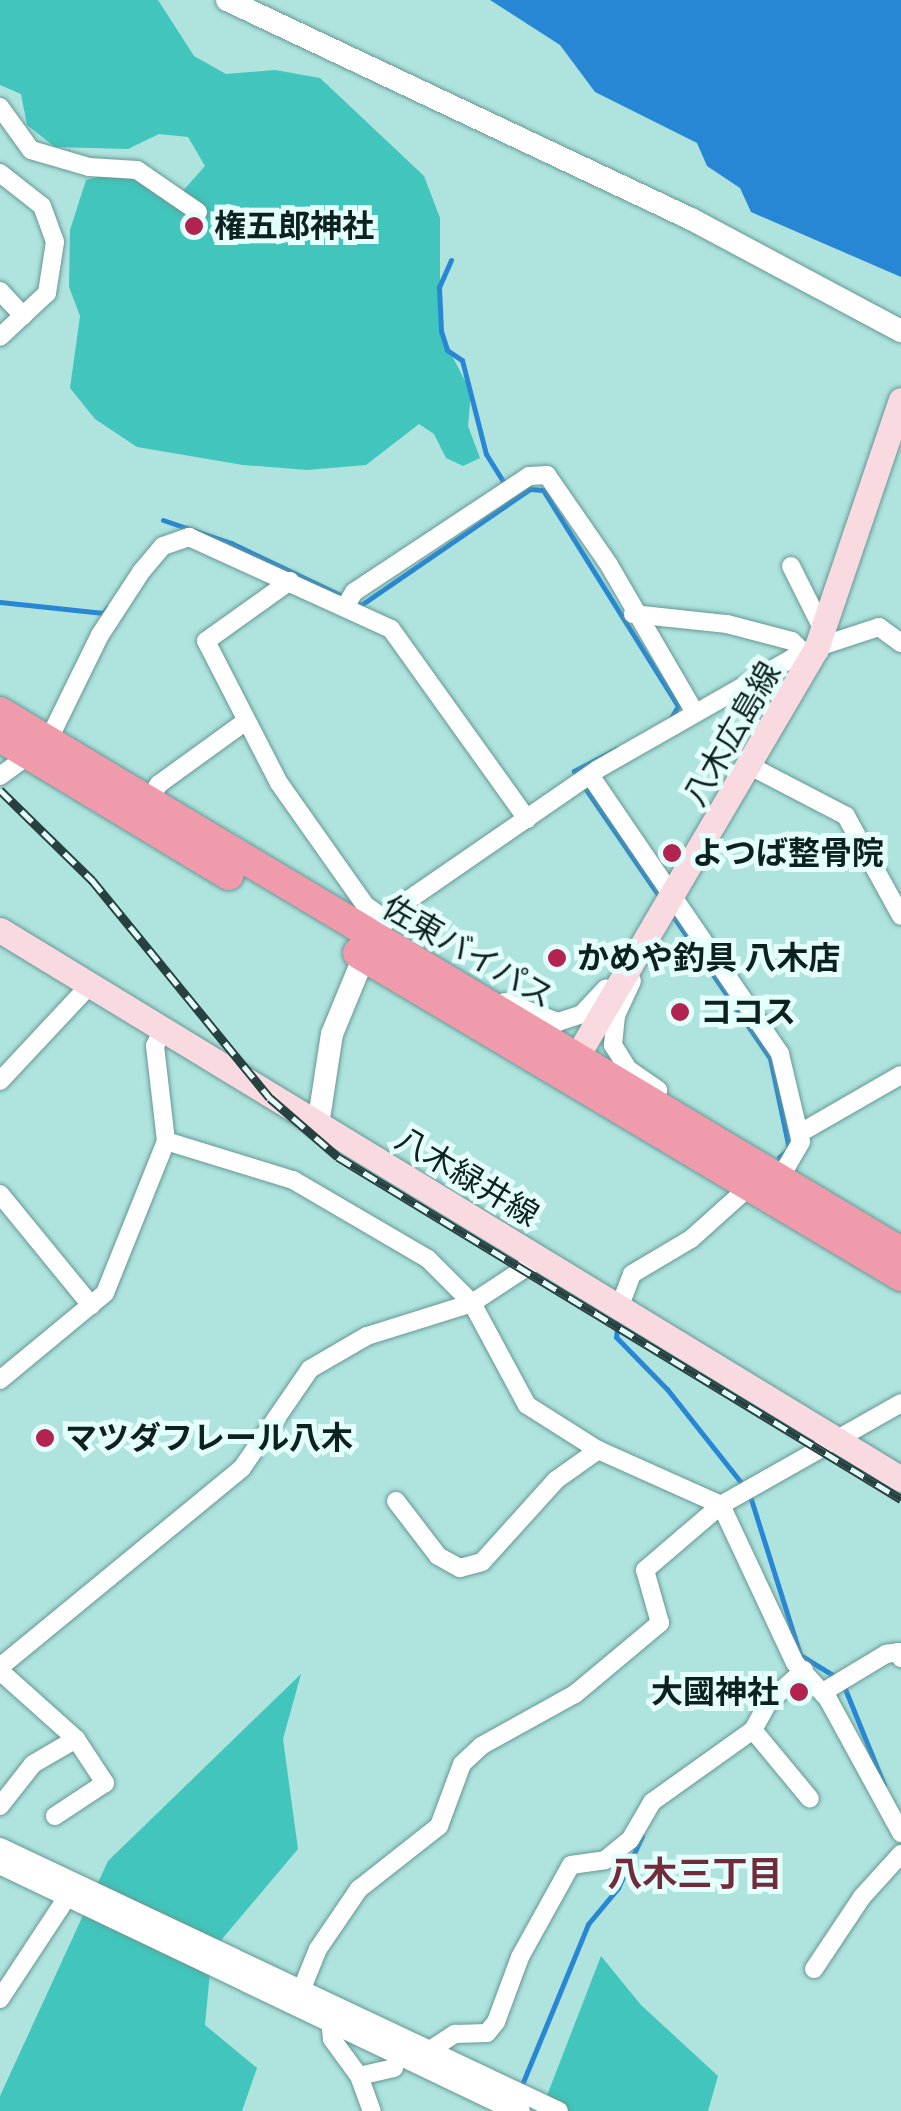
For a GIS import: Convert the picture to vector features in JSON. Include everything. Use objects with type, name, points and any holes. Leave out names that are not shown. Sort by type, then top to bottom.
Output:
[{"type":"highway","name":"佐東バイパス","points":[[0,712],[38,748],[484,1001],[750,1188],[901,1276]]},
{"type":"highway","name":"佐東バイパス","points":[[0,737],[38,748],[148,802],[374,938],[572,1065],[697,1128],[901,1252]]},
{"type":"main road","name":"八木広島線","points":[[572,1065],[752,767],[814,644],[901,400]]},
{"type":"main road","name":"八木緑井線","points":[[0,930],[901,1479]]},
{"type":"street","points":[[227,0],[673,210],[901,331]]},
{"type":"street","points":[[0,107],[30,150],[89,167],[137,170],[198,212]]},
{"type":"street","points":[[0,173],[42,206],[55,242],[47,292],[0,337]]},
{"type":"street","points":[[0,290],[22,316]]},
{"type":"street","points":[[345,607],[354,592],[530,476],[547,474],[609,565],[633,614],[695,713]]},
{"type":"street","points":[[0,776],[38,748],[100,635],[142,572],[174,538],[205,540],[391,629],[527,819]]},
{"type":"street","points":[[791,566],[814,644]]},
{"type":"street","points":[[290,580],[206,641],[246,721],[311,829],[365,905],[374,938]]},
{"type":"street","points":[[633,614],[727,624],[814,644]]},
{"type":"street","points":[[318,1125],[332,1034],[374,938],[590,774],[814,644],[879,627],[901,643]]},
{"type":"street","points":[[148,802],[160,784],[246,721]]},
{"type":"street","points":[[752,767],[846,816],[901,916]]},
{"type":"street","points":[[590,774],[673,900],[773,1040],[800,1133]]},
{"type":"street","points":[[484,1001],[567,1021],[595,1004],[613,976],[635,961]]},
{"type":"street","points":[[635,961],[613,1046],[628,1069],[673,1099],[697,1128]]},
{"type":"street","points":[[0,1082],[88,986]]},
{"type":"street","points":[[0,1380],[105,1294],[166,1141],[155,1046],[162,1031]]},
{"type":"street","points":[[780,1178],[800,1133],[901,1076]]},
{"type":"street","points":[[166,1141],[322,1194],[428,1258],[472,1303],[528,1405],[598,1450],[721,1505],[804,1670],[823,1692],[901,1833]]},
{"type":"street","points":[[619,1308],[632,1274],[691,1239],[750,1188]]},
{"type":"street","points":[[0,1194],[91,1305]]},
{"type":"street","points":[[56,1816],[105,1784],[76,1740],[3,1660],[242,1468],[310,1368],[368,1336],[472,1303],[540,1260]]},
{"type":"street","points":[[303,1986],[318,1949],[359,1890],[439,1826],[462,1764],[481,1746],[575,1694],[652,1632],[660,1611],[642,1576],[645,1570],[721,1505],[901,1403]]},
{"type":"street","points":[[396,1501],[438,1556],[460,1568],[482,1562],[556,1480],[598,1450]]},
{"type":"street","points":[[823,1692],[886,1654],[898,1652],[901,1658]]},
{"type":"street","points":[[430,2050],[454,2034],[487,2033],[496,2022],[520,1957],[572,1865],[605,1860],[630,1840],[652,1802],[754,1730],[768,1703],[804,1670]]},
{"type":"street","points":[[754,1730],[810,1799]]},
{"type":"street","points":[[0,1806],[33,1764],[76,1740]]},
{"type":"street","points":[[0,1847],[303,1986],[559,2111]]},
{"type":"street","points":[[814,1969],[847,1928],[862,1896],[901,1854]]},
{"type":"street","points":[[0,1863],[520,2111]]},
{"type":"street","points":[[0,1999],[7,1973],[68,1896]]},
{"type":"street","points":[[330,2020],[332,2038],[358,2076],[372,2111]]},
{"type":"street","points":[[358,2076],[394,2068]]},
{"type":"shaded area","points":[[0,0],[158,0],[194,56],[226,74],[275,70],[320,78],[424,176],[440,218],[440,333],[471,392],[468,426],[480,458],[463,466],[446,458],[434,434],[419,424],[366,465],[307,470],[243,465],[137,447],[95,419],[70,388],[80,316],[69,287],[70,230],[86,180],[117,172],[181,193],[205,166],[188,137],[159,134],[128,149],[55,147],[27,125],[21,94],[0,85]]},
{"type":"shaded area","points":[[490,0],[901,0],[901,277],[751,212],[740,188],[707,166],[697,143],[595,92],[560,45]]},
{"type":"shaded area","points":[[301,1674],[283,1739],[298,1849],[212,1951],[205,2025],[257,2068],[242,2111],[0,2111],[0,2096],[108,1861]]},
{"type":"shaded area","points":[[601,1956],[641,2005],[718,2076],[708,2111],[541,2111]]},
{"type":"waterway","points":[[451,260],[439,287],[441,331],[447,350],[462,360],[486,454],[505,484]]},
{"type":"waterway","points":[[163,520],[231,543],[361,605],[530,489],[543,490],[678,706],[670,720]]},
{"type":"waterway","points":[[0,602],[103,613],[108,607]]},
{"type":"waterway","points":[[577,776],[574,771],[616,749]]},
{"type":"waterway","points":[[583,785],[659,896]]},
{"type":"waterway","points":[[671,913],[770,1058],[789,1149],[779,1157]]},
{"type":"waterway","points":[[618,1316],[616,1337],[667,1389],[744,1486]]},
{"type":"waterway","points":[[750,1496],[800,1655],[836,1677]]},
{"type":"waterway","points":[[843,1684],[884,1785]]},
{"type":"waterway","points":[[523,2082],[588,1924],[618,1888],[642,1836]]},
{"type":"railway","points":[[0,790],[92,880],[270,1098],[338,1157],[901,1499]]},
{"type":"place","name":"権五郎神社","points":[[194,226]]},
{"type":"place","name":"よつば整骨院","points":[[672,853]]},
{"type":"place","name":"かめや釣具 八木店","points":[[557,958]]},
{"type":"place","name":"ココス","points":[[680,1012]]},
{"type":"place","name":"マツダフレール八木","points":[[45,1438]]},
{"type":"place","name":"大國神社","points":[[799,1692]]},
{"type":"district","name":"八木三丁目","points":[[695,1875]]}]
